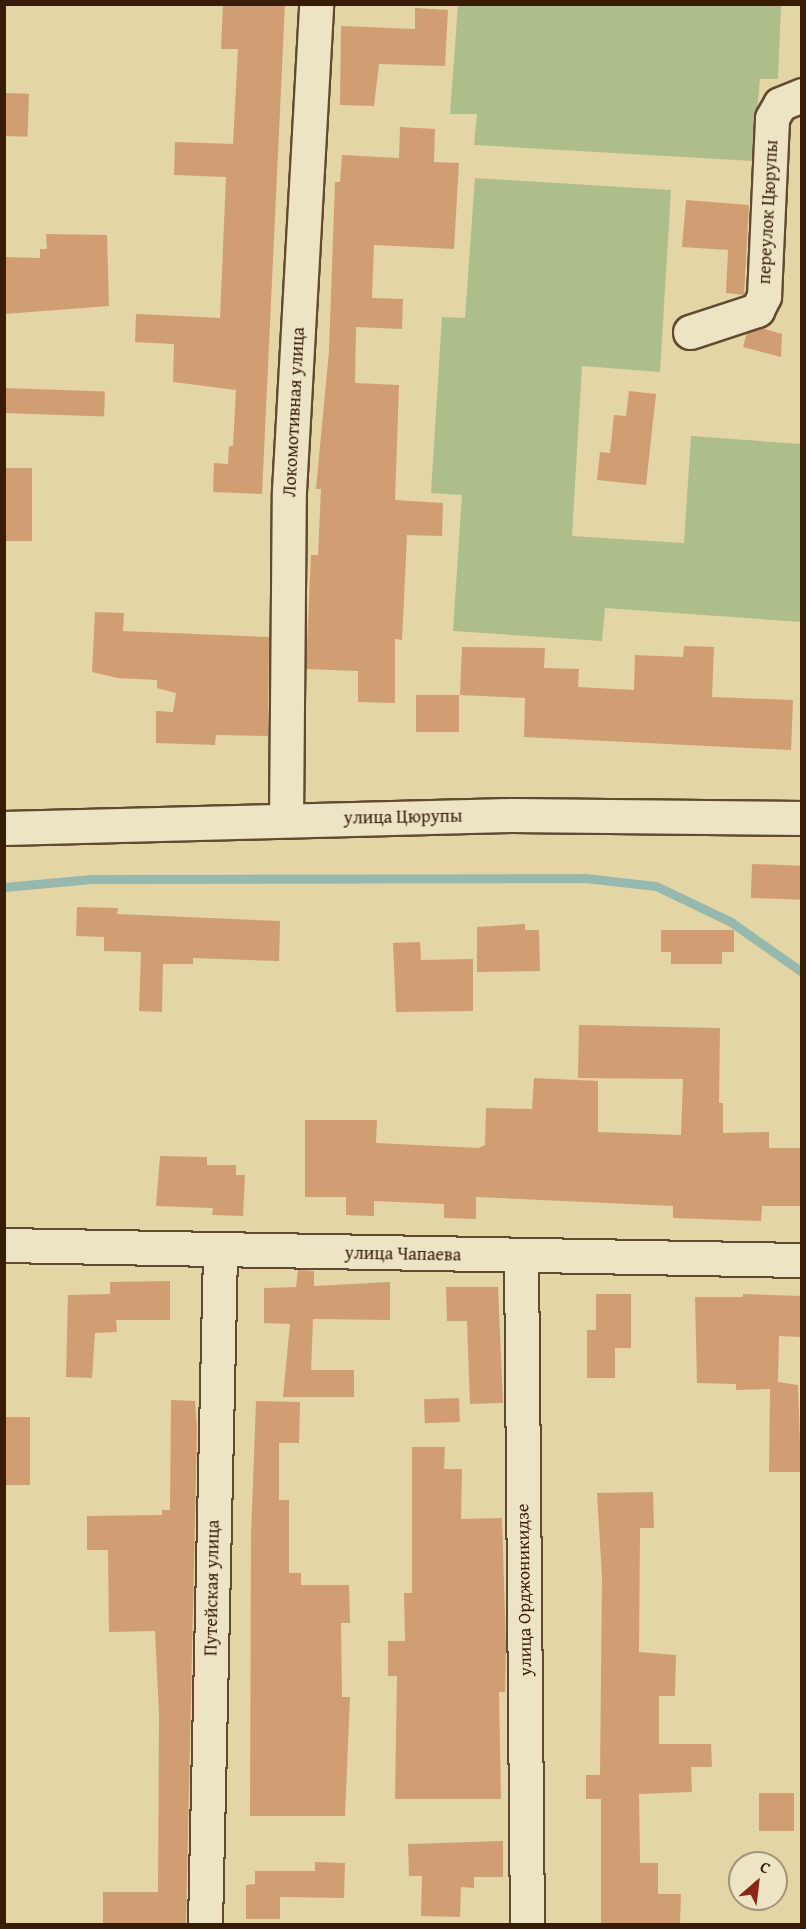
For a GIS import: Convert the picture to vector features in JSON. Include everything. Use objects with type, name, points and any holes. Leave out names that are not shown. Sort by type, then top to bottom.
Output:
[{"type":"street","name":"Локомотивная улица","points":[[286,820],[289,491],[316,4]]},
{"type":"street","name":"переулок Цюрупы","points":[[690,332],[757,310],[764,296],[772,118],[780,104],[801,95]]},
{"type":"street","name":"улица Цюрупы","points":[[4,828],[512,815],[801,818]]},
{"type":"street","name":"улица Чапаева","points":[[4,1245],[220,1251],[801,1260]]},
{"type":"street","name":"Путейская улица","points":[[205,1924],[220,1251]]},
{"type":"street","name":"улица Орджоникидзе","points":[[520,1255],[527,1924]]},
{"type":"green space","points":[[458,5],[781,5],[778,79],[760,79],[753,161],[474,145],[477,114],[450,114]]},
{"type":"green space","points":[[475,178],[671,190],[660,372],[582,366],[572,536],[684,543],[691,436],[801,444],[801,622],[605,608],[602,641],[453,631],[462,495],[431,493],[442,317],[465,318]]},
{"type":"building","points":[[223,4],[285,4],[262,494],[213,492],[214,463],[228,464],[229,446],[233,446],[236,390],[173,382],[174,344],[135,342],[136,314],[220,318],[226,177],[174,175],[175,142],[233,144],[238,49],[221,49]]},
{"type":"building","points":[[415,8],[448,10],[445,66],[379,64],[374,106],[340,105],[341,26],[415,29]]},
{"type":"building","points":[[4,93],[29,94],[27,137],[4,136]]},
{"type":"building","points":[[400,127],[435,129],[434,162],[459,163],[454,249],[374,245],[372,298],[403,299],[402,329],[356,327],[355,383],[399,385],[395,500],[443,503],[442,536],[407,535],[402,640],[395,639],[395,703],[358,702],[358,671],[306,669],[311,555],[318,555],[321,489],[316,489],[329,351],[335,182],[340,182],[342,155],[399,158]]},
{"type":"building","points":[[686,200],[749,205],[744,295],[726,293],[728,250],[682,247]]},
{"type":"building","points":[[46,234],[107,235],[109,306],[4,314],[4,257],[40,258],[40,249],[47,249]]},
{"type":"building","points":[[761,328],[782,334],[781,357],[743,347],[747,333]]},
{"type":"building","points":[[4,388],[105,392],[104,417],[4,413]]},
{"type":"building","points":[[629,391],[656,394],[646,485],[597,480],[600,452],[610,453],[614,415],[626,416]]},
{"type":"building","points":[[4,468],[32,468],[32,541],[4,541]]},
{"type":"building","points":[[95,612],[124,613],[123,631],[269,637],[268,736],[216,735],[215,745],[156,743],[156,711],[173,712],[176,693],[157,688],[157,680],[118,678],[92,672]]},
{"type":"building","points":[[684,646],[714,647],[712,697],[793,700],[791,750],[524,737],[525,698],[460,695],[462,647],[545,648],[544,668],[579,669],[578,687],[634,690],[635,655],[683,657]]},
{"type":"building","points":[[416,695],[459,695],[459,732],[416,732]]},
{"type":"building","points":[[752,864],[801,866],[800,900],[751,898]]},
{"type":"building","points":[[77,907],[118,908],[117,914],[280,921],[279,961],[193,958],[193,964],[163,964],[162,1012],[139,1011],[141,952],[104,951],[104,937],[76,936]]},
{"type":"building","points":[[525,924],[525,930],[539,930],[540,971],[477,972],[477,927]]},
{"type":"building","points":[[661,930],[734,930],[734,952],[722,952],[722,964],[671,964],[671,952],[661,952]]},
{"type":"building","points":[[420,942],[421,960],[473,959],[473,1011],[396,1012],[393,943]]},
{"type":"building","points":[[579,1025],[720,1028],[719,1103],[723,1103],[723,1133],[769,1132],[769,1148],[801,1148],[801,1206],[762,1206],[761,1221],[673,1218],[673,1206],[476,1197],[476,1219],[444,1218],[444,1204],[374,1201],[374,1216],[346,1215],[346,1197],[305,1197],[305,1120],[377,1120],[376,1143],[479,1148],[485,1145],[486,1108],[532,1109],[534,1078],[598,1081],[598,1132],[681,1135],[683,1079],[578,1078]]},
{"type":"building","points":[[160,1156],[207,1157],[207,1165],[236,1165],[236,1175],[245,1175],[243,1216],[212,1215],[213,1208],[156,1206]]},
{"type":"building","points":[[298,1270],[314,1271],[314,1286],[390,1282],[390,1320],[313,1319],[311,1370],[354,1370],[354,1397],[283,1397],[290,1324],[264,1323],[264,1288],[296,1287]]},
{"type":"building","points":[[170,1281],[170,1320],[116,1320],[117,1332],[95,1333],[92,1378],[66,1377],[68,1295],[110,1294],[110,1282]]},
{"type":"building","points":[[446,1287],[498,1287],[503,1403],[470,1404],[467,1321],[447,1321]]},
{"type":"building","points":[[596,1294],[631,1294],[631,1348],[615,1348],[615,1378],[587,1378],[587,1330],[596,1330]]},
{"type":"building","points":[[743,1294],[801,1296],[801,1337],[779,1336],[778,1382],[798,1385],[801,1472],[769,1472],[770,1389],[736,1390],[736,1384],[697,1383],[695,1297],[743,1297]]},
{"type":"building","points":[[459,1398],[460,1422],[425,1423],[424,1399]]},
{"type":"building","points":[[171,1400],[195,1401],[197,1429],[186,1924],[103,1924],[103,1892],[158,1892],[159,1713],[155,1631],[109,1632],[108,1550],[87,1550],[87,1516],[162,1515],[162,1510],[170,1510]]},
{"type":"building","points":[[256,1401],[300,1402],[299,1443],[279,1443],[279,1500],[289,1500],[289,1573],[301,1573],[301,1585],[349,1585],[350,1623],[341,1623],[342,1697],[350,1697],[345,1816],[250,1816],[251,1535]]},
{"type":"building","points":[[4,1417],[30,1417],[30,1485],[4,1485]]},
{"type":"building","points":[[412,1447],[445,1447],[444,1469],[462,1469],[461,1519],[502,1518],[506,1648],[505,1692],[499,1692],[501,1799],[395,1799],[397,1676],[388,1676],[388,1641],[405,1641],[404,1593],[412,1593]]},
{"type":"building","points":[[653,1492],[654,1528],[640,1528],[639,1652],[676,1655],[675,1696],[659,1696],[659,1744],[711,1744],[712,1767],[691,1767],[692,1792],[639,1794],[640,1863],[658,1863],[658,1894],[681,1894],[680,1924],[601,1924],[601,1799],[586,1799],[586,1775],[600,1775],[602,1577],[597,1493]]},
{"type":"building","points":[[759,1793],[794,1793],[794,1831],[759,1831]]},
{"type":"building","points":[[503,1841],[503,1877],[474,1877],[474,1888],[461,1887],[460,1917],[421,1916],[422,1876],[409,1876],[408,1844]]},
{"type":"building","points":[[315,1862],[345,1863],[344,1898],[280,1897],[280,1919],[246,1919],[246,1885],[255,1884],[255,1871],[315,1871]]},
{"type":"waterway","points":[[4,887],[92,879],[585,878],[656,886],[731,922],[802,972]]}]
